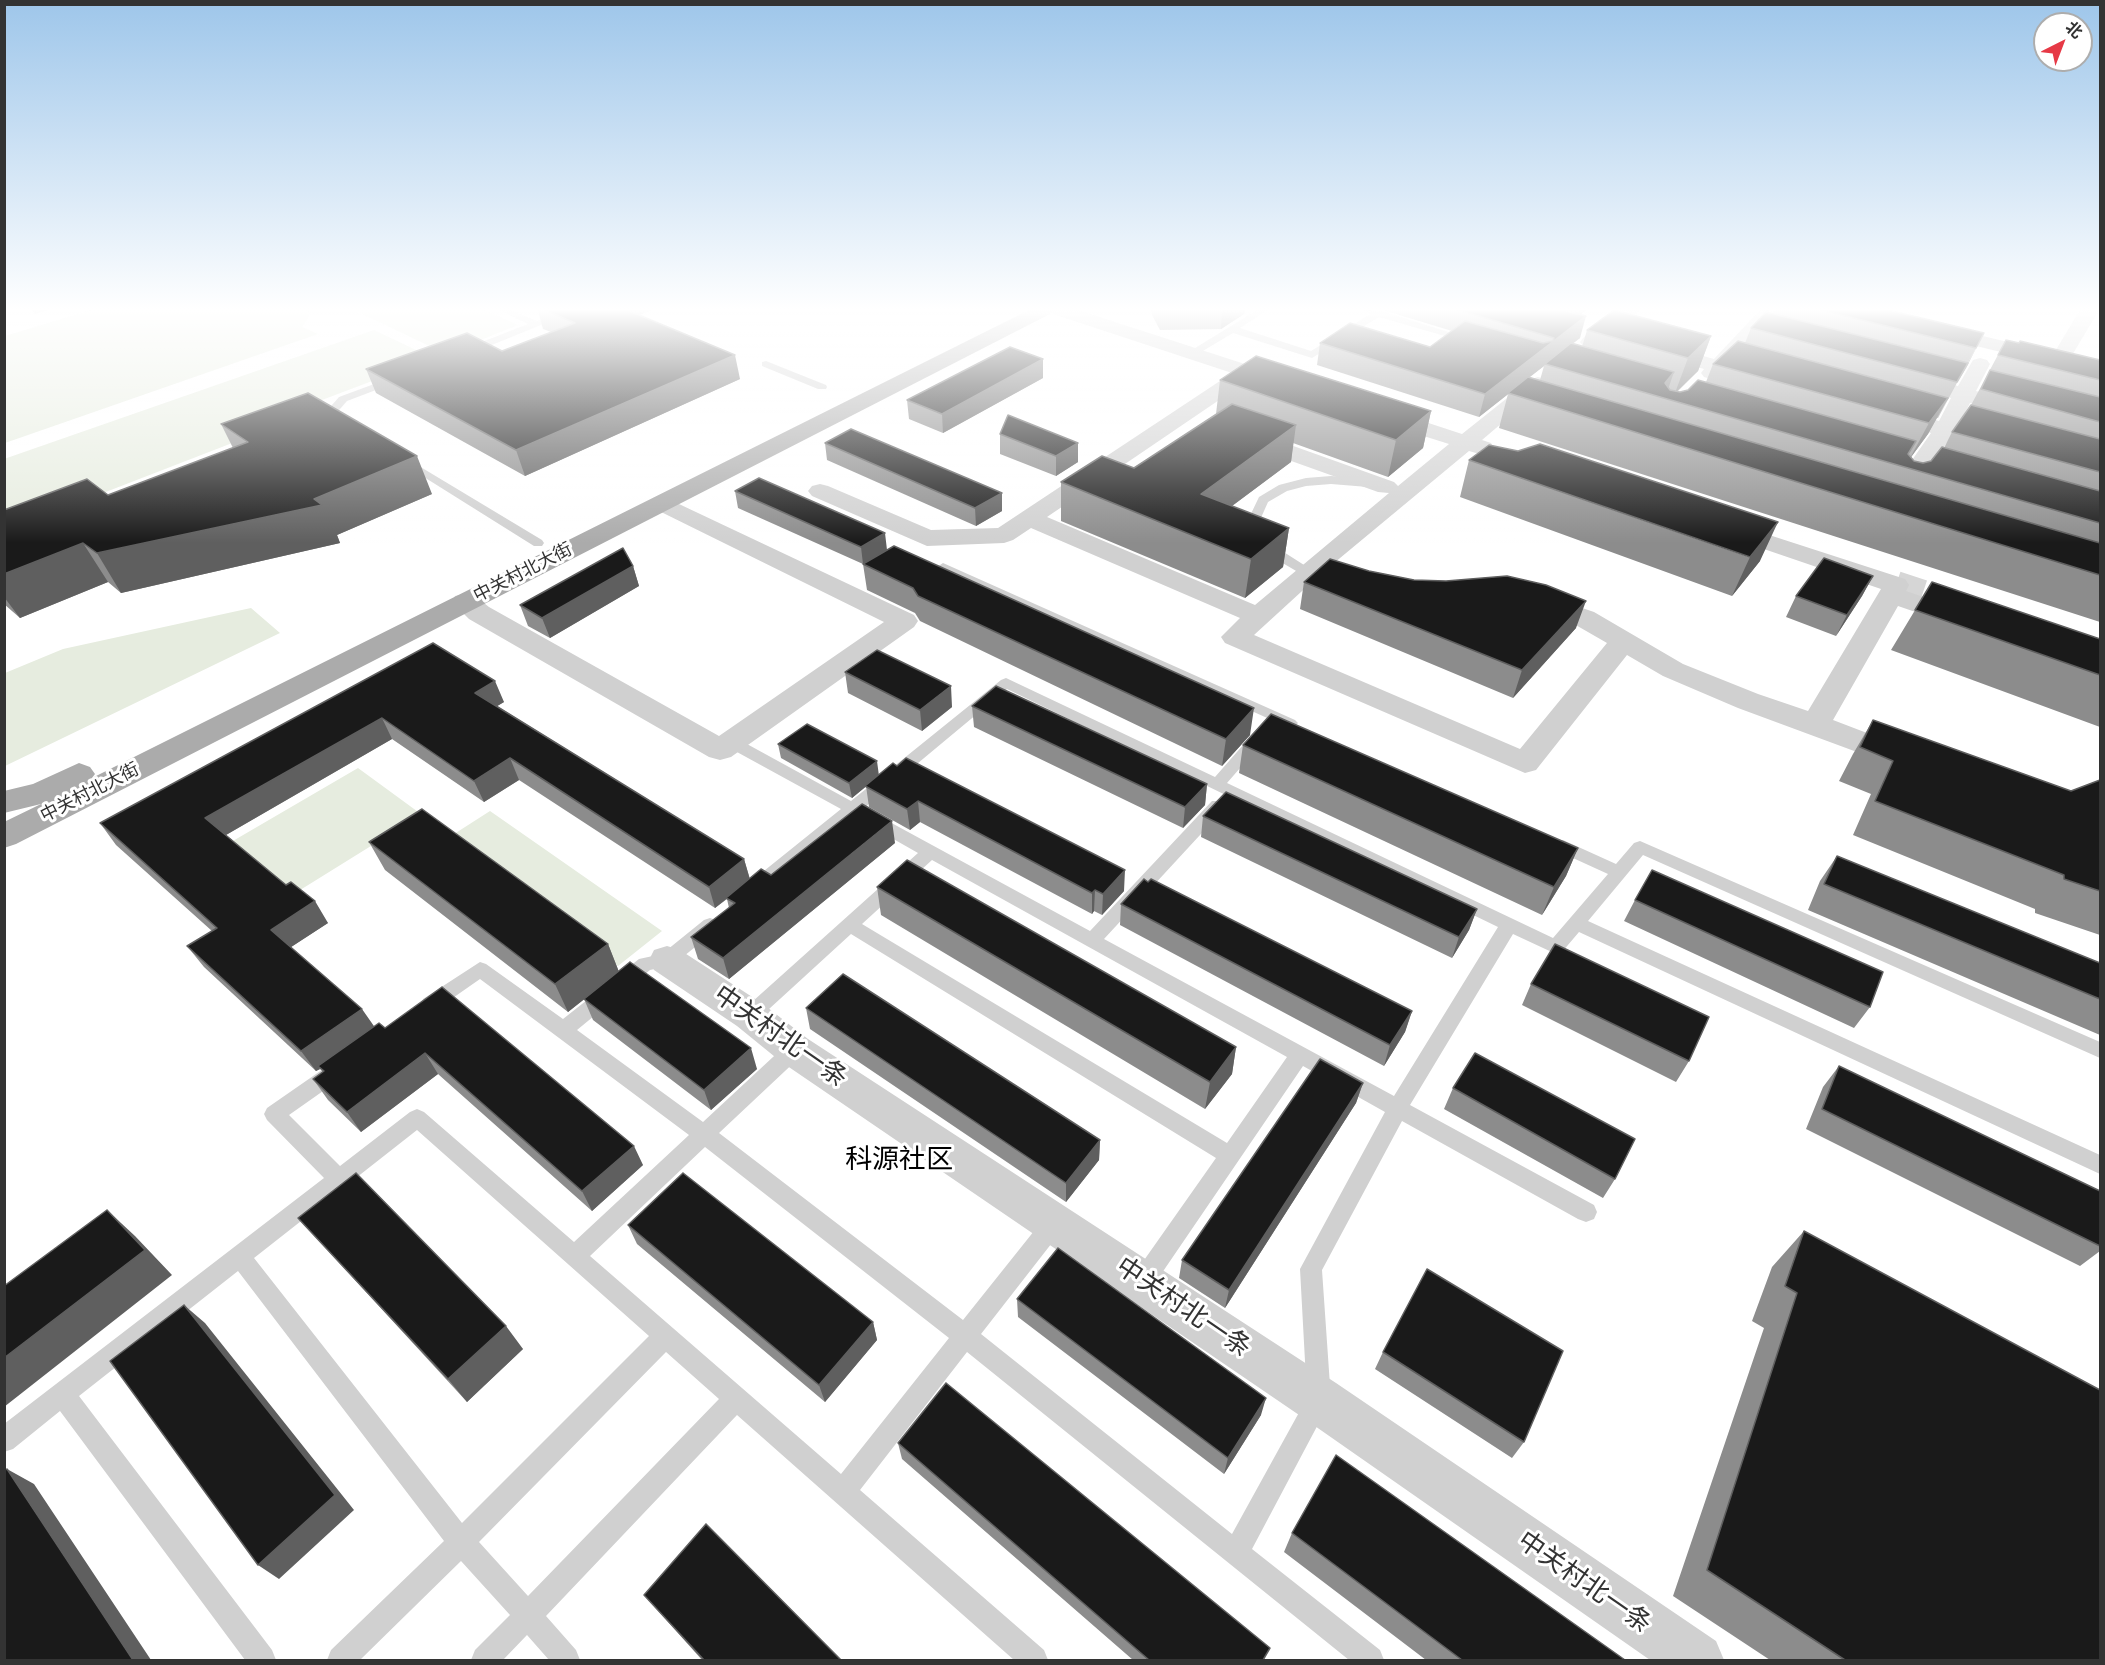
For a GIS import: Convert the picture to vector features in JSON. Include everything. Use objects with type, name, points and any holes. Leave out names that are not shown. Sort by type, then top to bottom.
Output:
[{"type":"main road","name":"中关村北大街","points":[[4,802],[43,792],[847,388]]},
{"type":"main road","name":"中关村北大街","points":[[4,836],[890,388]]},
{"type":"street","points":[[1036,522],[1236,388]]},
{"type":"street","points":[[820,491],[927,538],[1004,535],[1036,522],[1205,422],[1241,388]]},
{"type":"street","points":[[1540,388],[1525,405],[1395,490],[1308,572],[1235,636],[1524,763],[1622,642]]},
{"type":"street","points":[[1941,388],[2100,430]]},
{"type":"street","points":[[1891,515],[1914,473],[1945,430],[1967,388]]},
{"type":"street","points":[[1866,408],[2012,448]]},
{"type":"street","points":[[1364,409],[1500,453]]},
{"type":"street","points":[[1232,432],[1395,490]]},
{"type":"street","points":[[465,602],[479,614],[720,750],[904,621],[662,503]]},
{"type":"street","points":[[1703,521],[1896,585],[1815,724]]},
{"type":"street","points":[[1036,522],[1258,616]]},
{"type":"street","points":[[899,556],[927,538]]},
{"type":"street","points":[[1308,572],[1380,585]]},
{"type":"street","points":[[843,591],[871,574]]},
{"type":"street","points":[[1515,595],[1548,604],[1584,618],[1673,670],[1748,701],[1924,766]]},
{"type":"street","points":[[1891,595],[1982,627]]},
{"type":"street","name":"中关村北大街","points":[[4,811],[43,792]]},
{"type":"street","name":"中关村北一条","points":[[667,960],[750,1015],[794,1050],[1055,1221],[1319,1400],[1682,1656]]},
{"type":"lane","points":[[307,423],[334,418],[344,399],[373,388]]},
{"type":"lane","points":[[394,454],[538,543]]},
{"type":"lane","points":[[1308,572],[1274,552],[1258,536],[1254,520],[1263,500],[1283,488],[1306,482],[1349,481],[1395,490]]},
{"type":"lane","points":[[943,567],[1309,732]]},
{"type":"lane","points":[[741,899],[1006,683],[1556,947],[1640,847],[2100,1050]]},
{"type":"lane","points":[[1092,940],[1224,788],[1277,717]]},
{"type":"lane","points":[[731,742],[1586,1212]]},
{"type":"lane","points":[[1544,838],[1619,872]]},
{"type":"lane","points":[[750,1015],[931,851]]},
{"type":"lane","points":[[564,1030],[645,964],[667,960],[723,914]]},
{"type":"lane","points":[[1576,923],[2100,1165]]},
{"type":"lane","points":[[850,925],[1230,1156]]},
{"type":"lane","points":[[1236,1553],[1319,1400],[1311,1269],[1398,1108],[1509,925]]},
{"type":"lane","points":[[412,1018],[480,969],[703,1133],[966,1337],[1370,1660]]},
{"type":"lane","points":[[574,1256],[794,1050]]},
{"type":"lane","points":[[1143,1281],[1300,1054]]},
{"type":"lane","points":[[339,1179],[274,1114],[353,1059]]},
{"type":"lane","points":[[4,1440],[417,1118],[1034,1660]]},
{"type":"lane","points":[[843,1491],[1055,1221]]},
{"type":"lane","points":[[240,1257],[461,1542],[566,1660]]},
{"type":"lane","points":[[341,1660],[665,1335]]},
{"type":"lane","points":[[63,1395],[262,1660]]},
{"type":"lane","points":[[485,1660],[736,1398]]},
{"type":"shaded area","points":[[5,388],[164,388],[5,443]]},
{"type":"shaded area","points":[[209,388],[354,388],[232,434],[240,440],[5,531],[4,459]]},
{"type":"shaded area","points":[[251,608],[280,633],[5,766],[5,673],[63,649]]},
{"type":"shaded area","points":[[358,768],[451,836],[490,811],[662,931],[618,966],[416,818],[276,905],[214,852]]},
{"type":"building","points":[[401,388],[660,388],[516,450]]},
{"type":"building","points":[[931,388],[990,388],[942,414],[907,400]]},
{"type":"building","points":[[1243,388],[1357,388],[1431,411],[1396,440]]},
{"type":"building","points":[[1465,388],[1493,388],[1485,394]]},
{"type":"building","points":[[1515,388],[1565,388],[2100,543],[2100,575],[1508,393]]},
{"type":"building","points":[[1628,388],[1668,388],[1680,392],[1690,388],[1726,388],[1916,441],[1908,454],[1914,461],[1923,463],[1931,461],[1942,447],[2100,491],[2100,523]]},
{"type":"building","points":[[1800,388],[1910,388],[1948,398],[1929,423]]},
{"type":"building","points":[[2062,388],[2100,397],[2100,422],[1981,389]]},
{"type":"building","points":[[308,393],[417,456],[314,499],[322,505],[97,553],[83,543],[4,574],[4,510],[87,479],[108,495],[248,442],[221,424]]},
{"type":"building","points":[[1232,404],[1296,425],[1201,494],[1289,528],[1251,559],[1061,482],[1102,456],[1134,468]]},
{"type":"building","points":[[1971,405],[2100,439],[2100,472],[1952,432]]},
{"type":"building","points":[[1008,415],[1078,443],[1056,456],[1000,434]]},
{"type":"building","points":[[851,429],[1002,493],[975,508],[825,443]]},
{"type":"building","points":[[1540,444],[1778,522],[1750,557],[1469,460],[1489,445],[1518,451]]},
{"type":"building","points":[[759,478],[885,533],[861,547],[735,491]]},
{"type":"building","points":[[894,546],[1254,708],[1226,739],[918,596],[913,588],[863,564]]},
{"type":"building","points":[[623,548],[633,566],[542,618],[520,605]]},
{"type":"building","points":[[1824,558],[1873,576],[1847,615],[1796,596]]},
{"type":"building","points":[[1330,559],[1369,571],[1414,580],[1446,581],[1507,576],[1546,585],[1586,601],[1522,670],[1304,582]]},
{"type":"building","points":[[1932,582],[2100,639],[2100,675],[1915,610]]},
{"type":"building","points":[[433,643],[495,681],[475,693],[744,859],[709,887],[510,758],[474,781],[382,718],[205,818],[286,885],[291,882],[315,901],[271,930],[362,1009],[301,1051],[187,946],[217,928],[100,823]]},
{"type":"building","points":[[877,650],[951,686],[920,710],[845,672]]},
{"type":"building","points":[[996,686],[1207,784],[1185,807],[972,706]]},
{"type":"building","points":[[1271,714],[1578,848],[1554,887],[1243,745]]},
{"type":"building","points":[[1873,720],[2071,791],[2100,780],[2100,891],[2064,879],[2064,875],[1875,801],[1893,761],[1860,747]]},
{"type":"building","points":[[807,724],[877,761],[849,783],[778,744]]},
{"type":"building","points":[[906,758],[1125,870],[1103,894],[1095,890],[1092,893],[918,801],[907,809],[865,786],[893,763],[897,766]]},
{"type":"building","points":[[1226,792],[1477,909],[1459,937],[1203,816]]},
{"type":"building","points":[[862,804],[892,821],[723,958],[691,937],[735,903],[726,898],[761,869],[771,875]]},
{"type":"building","points":[[422,809],[608,944],[555,984],[369,842]]},
{"type":"building","points":[[1837,856],[2100,963],[2100,999],[1824,884]]},
{"type":"building","points":[[907,860],[1236,1047],[1210,1082],[877,887]]},
{"type":"building","points":[[1652,870],[1883,972],[1870,1007],[1635,900]]},
{"type":"building","points":[[1144,879],[1148,882],[1151,879],[1412,1011],[1390,1045],[1121,904]]},
{"type":"building","points":[[1555,944],[1709,1017],[1689,1061],[1531,984]]},
{"type":"building","points":[[630,962],[751,1048],[704,1090],[584,999]]},
{"type":"building","points":[[843,974],[1100,1140],[1066,1183],[806,1008]]},
{"type":"building","points":[[442,987],[634,1146],[582,1191],[425,1053],[347,1112],[313,1079],[324,1071],[318,1066],[379,1023],[385,1028]]},
{"type":"building","points":[[1475,1053],[1635,1139],[1615,1179],[1453,1088]]},
{"type":"building","points":[[1320,1059],[1363,1083],[1229,1290],[1182,1260]]},
{"type":"building","points":[[1839,1066],[2100,1191],[2100,1246],[1822,1109]]},
{"type":"building","points":[[356,1173],[506,1326],[448,1379],[298,1218]]},
{"type":"building","points":[[683,1173],[873,1322],[819,1385],[628,1225]]},
{"type":"building","points":[[107,1210],[145,1250],[4,1358],[4,1286]]},
{"type":"building","points":[[1804,1231],[2100,1390],[2100,1660],[1845,1660],[1707,1570],[1797,1293],[1785,1286]]},
{"type":"building","points":[[1058,1248],[1266,1398],[1228,1458],[1017,1299]]},
{"type":"building","points":[[1427,1269],[1563,1351],[1524,1442],[1383,1352]]},
{"type":"building","points":[[184,1305],[335,1495],[258,1565],[110,1361]]},
{"type":"building","points":[[946,1383],[1270,1648],[1263,1660],[1149,1660],[898,1443]]},
{"type":"building","points":[[1336,1455],[1625,1660],[1462,1660],[1292,1533]]},
{"type":"building","points":[[7,1469],[133,1660],[4,1660],[4,1471]]},
{"type":"building","points":[[706,1524],[841,1660],[704,1660],[644,1595]]},
{"type":"tunnel","points":[[1896,585],[1965,608]]},
{"type":"district","name":"科源社区","points":[[899,1161]]}]
